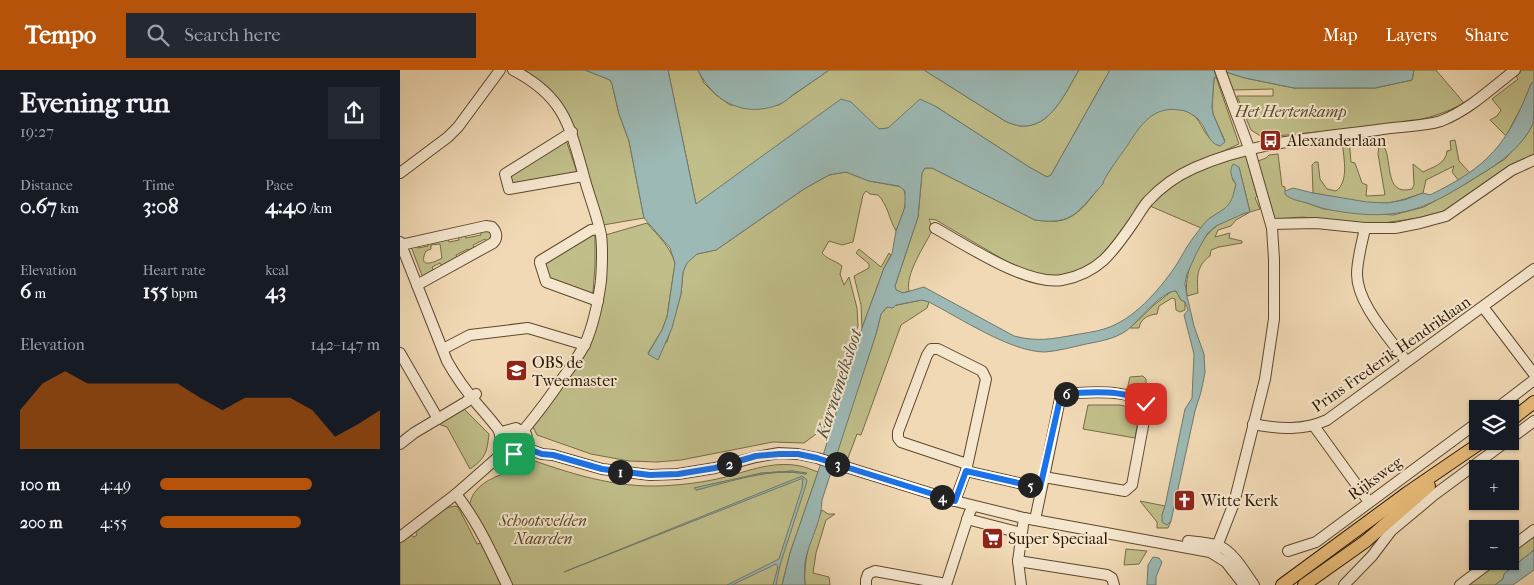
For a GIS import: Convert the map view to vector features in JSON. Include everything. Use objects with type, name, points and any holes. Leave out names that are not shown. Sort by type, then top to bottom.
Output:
[{"type":"main road","points":[[1519,413],[1534,402]]},
{"type":"main road","name":"Rijksweg","points":[[1282,585],[1407,493],[1471,450]]},
{"type":"main road","name":"Rijksweg","points":[[1304,585],[1379,530],[1457,460]]},
{"type":"street","points":[[400,173],[458,128],[500,70]]},
{"type":"street","points":[[513,70],[534,83],[563,113],[572,132],[583,176],[594,207],[602,248],[602,272],[598,300],[585,345],[525,434],[526,446],[523,451]]},
{"type":"street","points":[[1220,70],[1249,148],[1271,224],[1274,260],[1274,319],[1265,379],[1234,503],[1217,552],[1235,585]]},
{"type":"street","points":[[935,228],[1017,273],[1040,279],[1060,280],[1074,277],[1087,272],[1105,260],[1117,246],[1147,202],[1173,179],[1218,159],[1249,148],[1439,121],[1475,102],[1515,70]]},
{"type":"street","points":[[572,132],[505,174],[509,189],[583,176]]},
{"type":"street","points":[[1271,224],[1316,223],[1365,228],[1395,228],[1446,216],[1512,170],[1534,160]]},
{"type":"street","points":[[417,284],[493,243],[497,238],[492,227],[486,226],[400,244],[443,349],[496,426],[505,451],[514,454],[531,450],[602,469],[650,475],[678,474],[706,469],[756,456],[798,454],[817,458],[955,501],[1029,519],[1205,551],[1217,552],[1226,550],[1254,585]]},
{"type":"street","points":[[1365,228],[1357,275],[1361,292],[1366,306],[1406,361]]},
{"type":"street","points":[[598,300],[546,282],[540,261],[591,230],[599,229]]},
{"type":"street","name":"Prins Frederik Hendriklaan","points":[[1253,424],[1290,429],[1314,426],[1327,420],[1534,269]]},
{"type":"street","points":[[1483,307],[1534,374]]},
{"type":"street","points":[[443,349],[470,335],[528,328],[585,345]]},
{"type":"street","points":[[955,501],[966,467],[986,379],[982,371],[938,349],[931,349],[918,378],[898,432],[898,438],[901,442],[966,467],[1006,480],[1042,482],[1125,491],[1132,485],[1146,404],[1141,400],[1115,392],[1067,393],[1062,395],[1042,482],[1029,519],[1021,533],[1018,561],[1021,585]]},
{"type":"street","points":[[400,353],[438,419]]},
{"type":"street","points":[[1508,400],[1534,380]]},
{"type":"street","points":[[400,444],[474,396]]},
{"type":"street","points":[[474,396],[501,423],[525,434],[533,444],[553,455]]},
{"type":"street","points":[[1519,432],[1534,421]]},
{"type":"street","points":[[1314,426],[1369,502]]},
{"type":"street","points":[[501,438],[505,431],[513,427]]},
{"type":"street","name":"Rijksweg","points":[[1288,551],[1316,542],[1469,429]]},
{"type":"street","points":[[1344,585],[1372,556],[1392,531],[1434,495],[1495,450]]},
{"type":"street","points":[[400,537],[456,494],[505,451]]},
{"type":"street","points":[[456,494],[481,533],[507,585]]},
{"type":"street","points":[[866,585],[868,574],[875,572],[946,585],[973,506]]},
{"type":"street","points":[[967,519],[1021,533]]},
{"type":"street","points":[[1519,541],[1534,530]]},
{"type":"street","points":[[1217,552],[1244,585]]},
{"type":"street","points":[[1018,561],[1107,575],[1113,581]]},
{"type":"street","points":[[1460,585],[1480,570]]},
{"type":"green space","points":[[520,70],[585,70],[610,80],[619,114],[629,141],[644,218],[603,225],[572,122]]},
{"type":"green space","points":[[668,70],[698,70],[704,83],[730,105],[779,105],[829,70],[924,70],[1005,121],[1020,126],[1031,125],[1049,115],[1063,98],[1079,70],[1110,70],[1051,175],[1047,177],[935,106],[888,128],[879,129],[696,204]]},
{"type":"green space","name":"Het Hertenkamp","points":[[1414,70],[1436,70],[1464,103],[1436,115],[1406,122],[1262,137],[1251,130],[1237,96],[1273,96],[1273,89],[1233,90],[1226,72],[1294,88],[1375,88],[1412,80]]},
{"type":"green space","points":[[1520,70],[1534,70],[1534,82],[1531,84],[1506,136],[1490,120],[1497,116],[1501,110],[1492,99],[1518,79],[1515,74]]},
{"type":"green space","points":[[1216,77],[1239,144],[1173,174],[1161,182],[1106,251],[1091,264],[1073,273],[1054,276],[1039,275],[1021,270],[936,220],[929,219],[933,229],[913,268],[910,276],[909,291],[903,293],[896,290],[895,286],[918,217],[922,173],[925,168],[932,168],[1035,220],[1054,221],[1066,219],[1081,209],[1095,193],[1136,131],[1151,116],[1167,108],[1186,111],[1194,116],[1209,137],[1220,146],[1225,141],[1213,114],[1212,106],[1214,78]]},
{"type":"green space","points":[[1534,121],[1534,156],[1448,210],[1418,218],[1376,224],[1302,217],[1276,219],[1272,217],[1258,161],[1269,155],[1278,154],[1282,186],[1285,187],[1285,191],[1304,202],[1324,209],[1393,215],[1424,207],[1505,159],[1527,134]]},
{"type":"green space","points":[[1349,139],[1351,162],[1355,163],[1362,183],[1367,185],[1366,196],[1385,195],[1378,154],[1379,145],[1382,144],[1388,157],[1392,181],[1396,187],[1403,190],[1412,189],[1414,185],[1413,164],[1423,172],[1442,162],[1447,151],[1451,150],[1450,141],[1455,140],[1459,161],[1470,173],[1459,181],[1452,172],[1454,166],[1426,180],[1423,193],[1388,203],[1360,202],[1313,193],[1312,165],[1315,162],[1318,162],[1320,179],[1327,189],[1336,191],[1340,187],[1345,167],[1342,140]]},
{"type":"green space","points":[[566,140],[578,175],[514,188],[510,177]]},
{"type":"green space","points":[[1245,153],[1257,196],[1255,198],[1260,209],[1250,212],[1239,167],[1232,179],[1236,184],[1233,199],[1228,207],[1209,219],[1201,228],[1150,206],[1163,192],[1186,176]]},
{"type":"green space","points":[[846,172],[869,181],[902,187],[906,197],[896,231],[878,195],[870,194],[866,191],[863,195],[853,242],[842,245],[829,241],[822,253],[842,266],[840,274],[844,285],[849,277],[857,308],[858,326],[824,428],[804,443],[773,442],[681,460],[657,462],[629,461],[591,454],[537,435],[533,427],[546,410],[590,338],[602,236],[647,223],[673,257],[675,263],[667,317],[662,330],[648,353],[667,342],[681,294],[683,272],[686,263],[697,254],[716,250],[804,189],[829,175]]},
{"type":"green space","points":[[1250,212],[1236,220],[1231,226],[1218,230],[1215,237],[1230,233],[1229,238],[1242,241],[1242,243],[1211,250],[1210,256],[1202,264],[1198,273],[1198,293],[1187,296],[1186,288],[1191,263],[1203,240],[1222,223],[1233,217]]},
{"type":"green space","points":[[480,230],[491,231],[493,237],[488,243],[485,239],[473,245],[475,250],[470,253],[468,249],[456,255],[458,259],[443,268],[440,263],[432,267],[434,272],[423,278],[410,244],[417,243],[418,248],[428,246],[427,241],[447,236],[449,242],[459,240],[458,234],[464,233],[466,238],[481,235]],"holes":[[[440,244],[442,258],[428,263],[424,261],[426,251],[431,249],[431,245]]]},
{"type":"green space","points":[[592,233],[595,237],[593,292],[591,293],[550,280],[543,263]]},
{"type":"green space","points":[[859,249],[881,267],[889,253],[891,255],[884,268],[862,328],[861,305],[854,276],[869,268],[869,264],[856,253]]},
{"type":"green space","points":[[1172,291],[1176,291],[1181,300],[1185,302],[1185,310],[1180,312],[1176,310],[1175,299],[1172,298],[1159,306],[1157,314],[1143,319],[1139,328],[1130,328],[1154,305]]},
{"type":"green space","points":[[922,300],[929,302],[927,308],[901,325],[861,435],[857,434],[848,458],[836,453],[881,314],[887,307]]},
{"type":"green space","points":[[1143,376],[1146,379],[1146,392],[1140,394],[1140,391],[1135,389],[1134,392],[1127,390],[1130,377]]},
{"type":"green space","points":[[1088,405],[1120,405],[1140,410],[1135,438],[1083,429]]},
{"type":"green space","points":[[464,409],[489,434],[483,458],[470,469],[447,427],[438,424]]},
{"type":"green space","points":[[511,433],[517,433],[522,438],[520,447],[511,449],[506,444],[506,438]]},
{"type":"green space","name":"Schootsvelden Naarden","points":[[529,459],[600,480],[656,486],[696,483],[758,468],[779,465],[800,466],[818,472],[790,553],[782,585],[508,585],[469,507],[473,495],[483,484],[495,477],[518,470],[522,462]],"holes":[[[793,471],[806,474],[779,472],[737,479],[696,490],[695,488],[762,473]]]},
{"type":"green space","points":[[1140,501],[1165,506],[1162,515],[1167,525],[1171,521],[1168,528],[1157,528],[1157,522]]},
{"type":"green space","points":[[458,507],[477,544],[481,543],[503,585],[400,585],[400,541],[409,534],[414,537],[417,535],[415,530],[446,508]]},
{"type":"green space","points":[[822,510],[828,514],[835,514],[826,520],[816,553],[813,573],[829,577],[830,585],[805,585],[805,566],[809,547],[814,528]]},
{"type":"green space","points":[[1534,535],[1534,550],[1519,562],[1519,546]]},
{"type":"green space","points":[[1126,549],[1147,551],[1139,564],[1124,565]]},
{"type":"green space","points":[[1487,570],[1509,570],[1504,574],[1503,579],[1495,585],[1467,585]]},
{"type":"water","points":[[585,70],[668,70],[696,204],[841,99],[851,102],[879,129],[888,128],[920,99],[935,106],[1047,177],[1051,175],[1110,70],[1214,70],[1216,77],[1214,78],[1213,114],[1225,142],[1220,146],[1212,142],[1202,123],[1182,110],[1170,109],[1155,114],[1138,129],[1110,170],[1103,184],[1075,214],[1068,218],[1048,221],[1035,220],[932,168],[925,168],[922,173],[918,217],[895,286],[896,290],[903,293],[924,287],[1014,336],[1022,338],[1051,339],[1104,329],[1115,325],[1135,312],[1161,286],[1190,241],[1203,225],[1231,201],[1236,184],[1231,169],[1233,164],[1239,167],[1250,212],[1216,226],[1207,234],[1187,274],[1185,283],[1194,326],[1204,354],[1205,373],[1171,521],[1167,525],[1162,522],[1162,515],[1185,409],[1192,398],[1194,354],[1184,315],[1188,310],[1185,302],[1181,300],[1176,291],[1159,299],[1132,326],[1116,336],[1098,342],[1045,352],[1032,351],[1002,340],[922,300],[896,305],[893,308],[887,307],[881,314],[822,500],[822,507],[806,557],[805,585],[782,585],[790,553],[818,472],[862,328],[884,268],[892,254],[896,231],[905,207],[905,191],[899,186],[869,181],[846,172],[829,175],[804,189],[716,250],[697,254],[687,263],[683,272],[681,294],[672,328],[658,360],[648,354],[667,317],[675,263],[670,248],[644,218],[629,141],[619,114],[612,84],[610,80]]},
{"type":"water","points":[[698,70],[829,70],[784,102],[765,108],[753,109],[741,108],[721,98],[704,81]]},
{"type":"water","points":[[924,70],[1079,70],[1063,98],[1049,115],[1031,125],[1020,126],[1005,121]]},
{"type":"water","points":[[1225,70],[1414,70],[1412,80],[1375,88],[1294,88],[1245,78]]},
{"type":"water","points":[[1534,82],[1533,124],[1523,140],[1510,154],[1494,166],[1432,202],[1403,212],[1370,215],[1318,207],[1294,200],[1285,194],[1285,191],[1293,188],[1367,202],[1387,203],[1404,200],[1423,193],[1430,195],[1467,174],[1494,152],[1513,123],[1531,84]]},
{"type":"water","points":[[793,471],[807,473],[779,472],[696,490],[694,488],[762,473]]},
{"type":"water","points":[[802,476],[807,480],[780,565],[776,585],[773,585],[778,567],[776,564],[732,585],[727,585],[779,559],[802,488],[803,478],[564,572]]},
{"type":"water","points":[[1534,550],[1534,570],[1513,585],[1495,585],[1503,579],[1504,574],[1509,570],[1519,570],[1519,562]]},
{"type":"water","points":[[1153,557],[1159,558],[1162,562],[1156,577],[1156,585],[1147,585],[1148,565]]},
{"type":"place","name":"Alexanderlaan","points":[[1271,140]]},
{"type":"place","name":"OBS de Tweemaster","points":[[516,371]]},
{"type":"place","name":"Witte Kerk","points":[[1185,500]]},
{"type":"place","name":"Super Speciaal","points":[[992,538]]},
{"type":"route","points":[[514,454],[531,450],[602,469],[650,475],[678,474],[715,468],[756,456],[798,454],[817,458],[955,501],[966,471],[1040,488],[1062,395],[1067,393],[1115,392],[1141,400],[1146,404]]},
{"type":"water label","name":"Karnemelksloot","points":[[839,384]]}]
